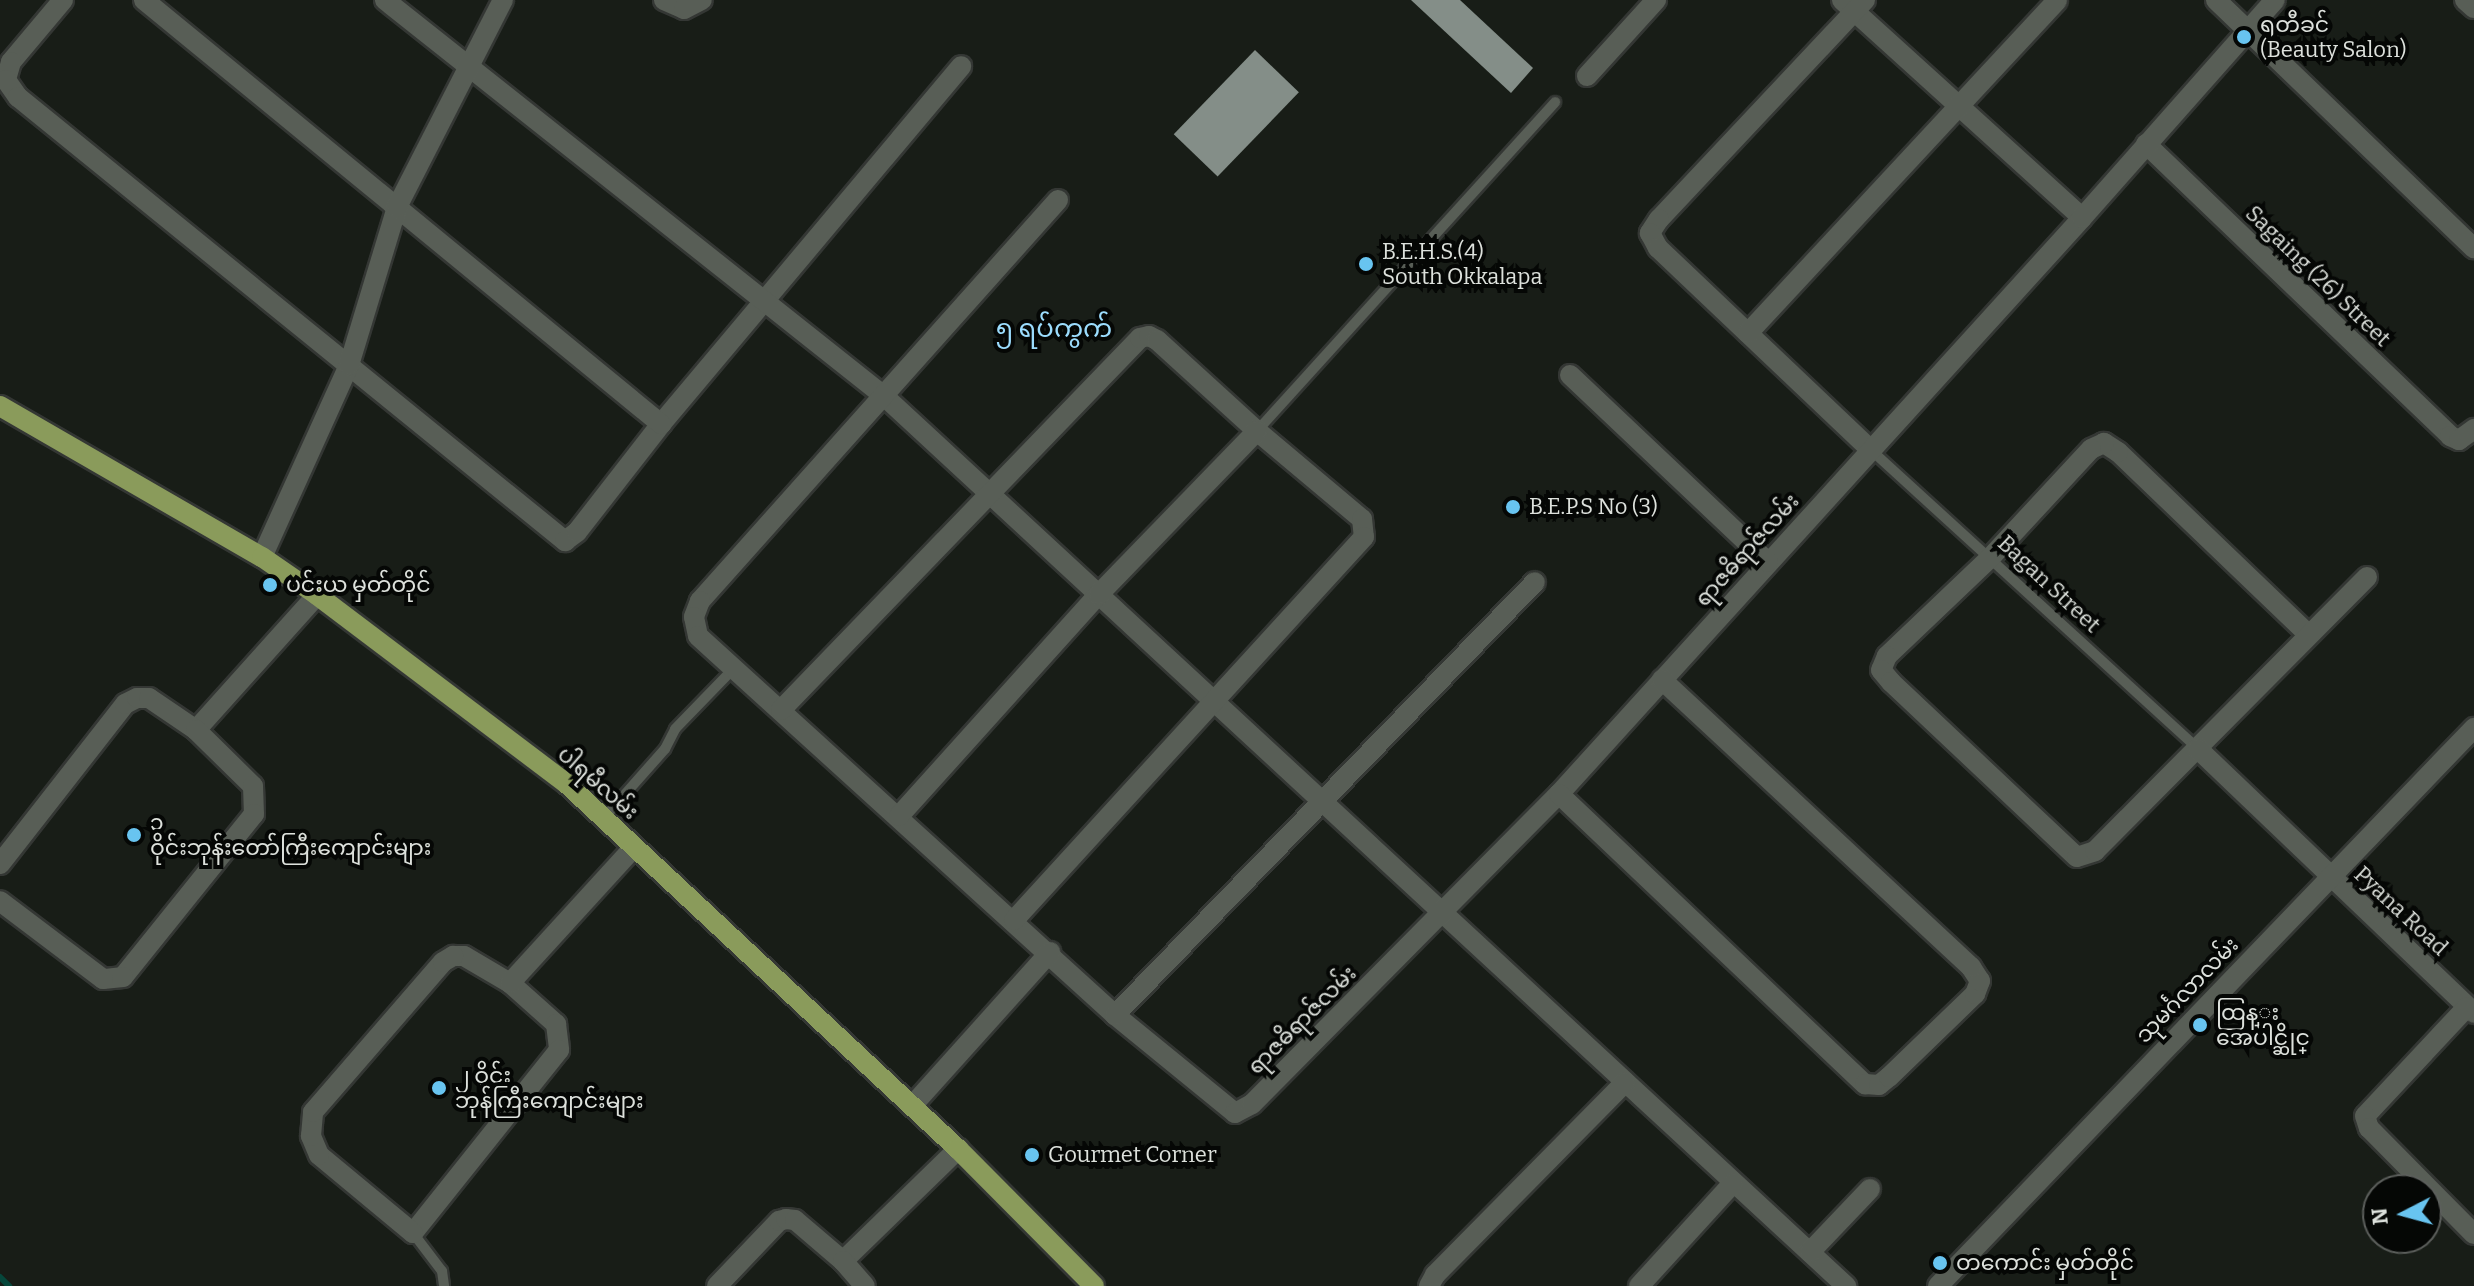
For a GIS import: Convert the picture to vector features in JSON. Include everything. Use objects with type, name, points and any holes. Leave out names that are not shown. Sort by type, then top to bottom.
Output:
[{"type":"main road","name":"ပါရမီလမ်း","points":[[1,409],[262,557],[567,784],[958,1149],[1094,1286]]},
{"type":"street","points":[[63,0],[11,62],[6,80],[18,97],[565,541],[577,532],[661,424],[961,66]]},
{"type":"street","points":[[144,0],[661,424]]},
{"type":"street","points":[[385,0],[884,396],[1846,1286]]},
{"type":"street","points":[[262,557],[349,365],[397,207],[467,65],[503,0]]},
{"type":"street","points":[[664,0],[684,9],[702,0]]},
{"type":"street","points":[[1587,76],[1656,0]]},
{"type":"street","points":[[1748,333],[2057,0]]},
{"type":"street","points":[[2216,0],[2474,248]]},
{"type":"street","name":"ရာဇဓိရာဇ်လမ်း","points":[[1115,1015],[1235,1113],[1252,1104],[1559,794],[2082,218],[2275,0]]},
{"type":"street","points":[[2465,0],[2474,8]]},
{"type":"street","points":[[1871,450],[1658,248],[1650,233],[1659,219],[1854,4],[1959,107],[2082,218]]},
{"type":"street","name":"Sagaing (26) Street","points":[[2146,144],[2450,436],[2466,434]]},
{"type":"street","points":[[1058,200],[700,601],[694,617],[698,636],[1050,952],[1115,1015],[1535,582]]},
{"type":"street","points":[[781,710],[1140,338],[1149,336],[1157,340],[1257,431],[1362,519],[1366,530],[1364,537],[1216,703],[1014,920]]},
{"type":"street","points":[[1570,375],[1768,562]]},
{"type":"street","points":[[899,816],[1099,594],[1257,431]]},
{"type":"street","points":[[2308,634],[2118,452],[2104,443],[2091,449],[1991,557],[1887,656],[1881,670],[2066,850],[2077,857],[2095,851],[2367,577]]},
{"type":"street","points":[[196,730],[317,595]]},
{"type":"street","points":[[1559,794],[1865,1084],[1879,1085],[1889,1077],[1975,994],[1980,981],[1971,967],[1662,680]]},
{"type":"street","points":[[0,864],[125,704],[137,698],[149,698],[196,730],[253,786],[254,814],[123,977],[103,979],[0,901]]},
{"type":"street","name":"သုမင်္ဂလာလမ်း","points":[[1938,1286],[2474,728]]},
{"type":"street","name":"Pyana Road","points":[[2198,749],[2471,1010]]},
{"type":"street","points":[[510,983],[634,847]]},
{"type":"street","points":[[912,1106],[1050,952]]},
{"type":"street","points":[[453,956],[464,956],[510,983],[556,1024],[559,1050],[413,1233],[319,1155],[311,1136],[313,1112],[443,962],[453,956]]},
{"type":"street","points":[[2471,1010],[2365,1116],[2369,1128],[2474,1234]]},
{"type":"street","points":[[1429,1286],[1435,1275],[1625,1082]]},
{"type":"street","points":[[843,1261],[958,1149]]},
{"type":"street","points":[[1639,1286],[1733,1183]]},
{"type":"street","points":[[1810,1252],[1870,1189]]},
{"type":"street","points":[[717,1286],[779,1221],[786,1219],[795,1220],[843,1261],[865,1286]]},
{"type":"lane","points":[[1257,431],[1555,102]]},
{"type":"lane","name":"Bagan Street","points":[[1871,450],[2198,749]]},
{"type":"lane","points":[[603,819],[665,749],[675,729],[735,667]]},
{"type":"lane","points":[[413,1233],[442,1271],[444,1286]]},
{"type":"building","points":[[1411,0],[1460,0],[1533,68],[1511,93]]},
{"type":"building","points":[[1255,50],[1299,92],[1218,177],[1174,134]]},
{"type":"waterway","points":[[0,1277],[9,1286]]},
{"type":"place","name":"ရတီခင် (Beauty Salon)","points":[[2244,37]]},
{"type":"place","name":"B.E.H.S.(4) South Okkalapa","points":[[1366,264]]},
{"type":"place","name":"B.E.P.S No (3)","points":[[1513,507]]},
{"type":"place","name":"ပင်းယ မှတ်တိုင်","points":[[270,585]]},
{"type":"place","name":"၃ ဝိုင်းဘုန်းတော်ကြီးကျောင်းများ","points":[[134,835]]},
{"type":"place","name":"ထြန္း အေပါင္ဆိုင္","points":[[2200,1025]]},
{"type":"place","name":"၂ ဝိုင်း ဘုန်ကြီးကျောင်းများ","points":[[439,1088]]},
{"type":"place","name":"Gourmet Corner","points":[[1032,1155]]},
{"type":"place","name":"တကောင်း မှတ်တိုင်","points":[[1940,1263]]},
{"type":"district","name":"၅ ရပ်ကွက်","points":[[1054,329]]}]
